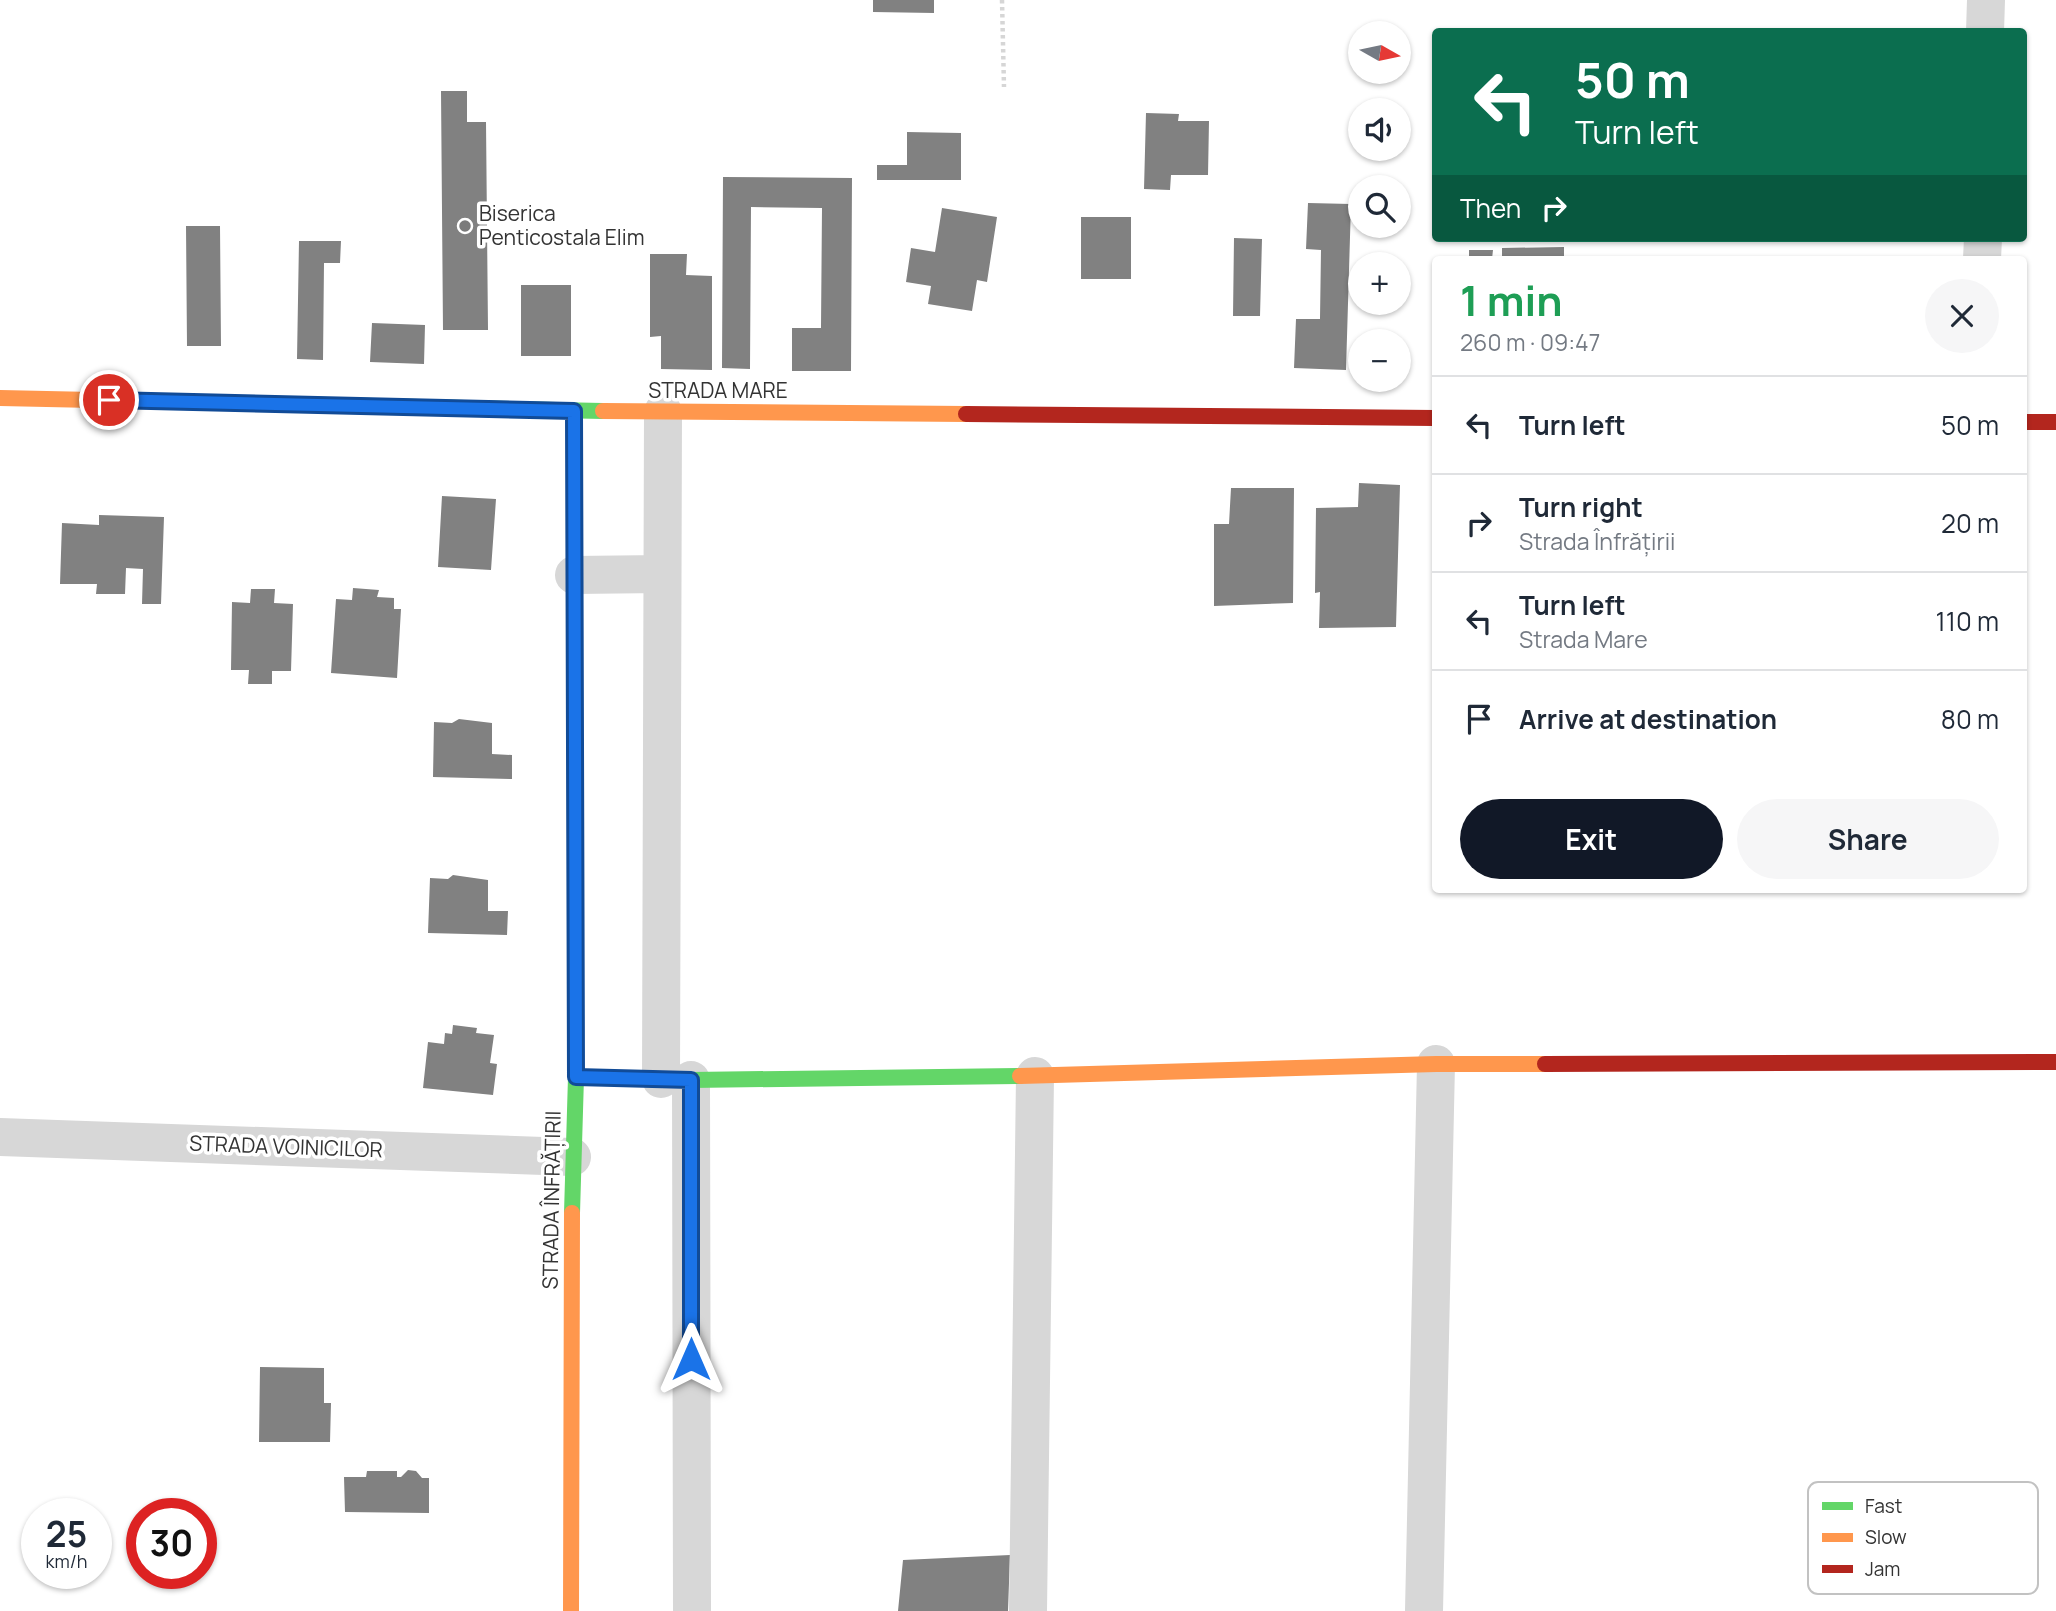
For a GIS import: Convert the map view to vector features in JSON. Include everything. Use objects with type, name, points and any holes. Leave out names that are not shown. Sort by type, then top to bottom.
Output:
[{"type":"street","points":[[1985,28],[1986,0]]},
{"type":"street","name":"STRADA MARE","points":[[0,398],[574,411],[1432,418]]},
{"type":"street","name":"STRADA ÎNFRĂȚIRII","points":[[571,1611],[572,1157],[576,1077],[574,411]]},
{"type":"street","points":[[663,412],[662,574],[692,1611]]},
{"type":"street","points":[[2027,422],[2056,422]]},
{"type":"street","points":[[574,575],[662,574]]},
{"type":"street","points":[[576,1077],[676,1079],[1035,1076],[1436,1064],[2056,1062]]},
{"type":"street","points":[[1424,1611],[1436,1064]]},
{"type":"street","points":[[1028,1611],[1035,1076]]},
{"type":"street","name":"STRADA VOINICILOR","points":[[0,1137],[572,1157]]},
{"type":"path","points":[[1002,0],[1004,86]]},
{"type":"building","points":[[873,0],[934,0],[934,13],[873,12]]},
{"type":"building","name":"Biserica Penticostala Elim","points":[[441,91],[467,91],[467,122],[486,122],[488,330],[443,330]]},
{"type":"building","points":[[1146,113],[1179,114],[1178,121],[1209,121],[1208,175],[1171,175],[1170,190],[1144,189]]},
{"type":"building","points":[[907,132],[961,133],[961,180],[877,180],[877,165],[907,165]]},
{"type":"building","points":[[723,177],[852,178],[851,371],[792,371],[792,328],[821,328],[822,208],[751,207],[750,369],[722,368]]},
{"type":"building","points":[[1308,203],[1348,204],[1350,238],[1346,370],[1294,368],[1296,319],[1320,319],[1321,250],[1306,249]]},
{"type":"building","points":[[942,208],[997,217],[987,282],[977,280],[972,311],[928,304],[931,286],[906,282],[911,248],[935,252]]},
{"type":"building","points":[[1081,217],[1131,217],[1131,279],[1081,279]]},
{"type":"building","points":[[186,226],[220,226],[221,346],[187,346]]},
{"type":"building","points":[[1234,238],[1262,239],[1260,316],[1233,316]]},
{"type":"building","points":[[299,241],[341,241],[340,263],[324,263],[323,360],[297,359]]},
{"type":"building","points":[[1564,247],[1564,256],[1502,256],[1502,248]]},
{"type":"building","points":[[1469,250],[1493,250],[1492,256],[1469,256]]},
{"type":"building","points":[[650,254],[687,254],[686,275],[712,276],[712,370],[661,369],[661,336],[650,337]]},
{"type":"building","points":[[521,285],[571,285],[571,356],[521,356]]},
{"type":"building","points":[[372,323],[425,325],[424,364],[370,362]]},
{"type":"building","points":[[1359,483],[1400,485],[1396,627],[1319,628],[1320,592],[1315,593],[1316,508],[1358,507]]},
{"type":"building","points":[[1231,488],[1294,488],[1293,603],[1214,606],[1214,524],[1229,524]]},
{"type":"building","points":[[442,496],[496,499],[491,570],[438,567]]},
{"type":"building","points":[[99,515],[164,517],[161,604],[142,604],[143,569],[126,568],[125,594],[96,594],[97,584],[60,584],[62,523],[99,525]]},
{"type":"building","points":[[353,588],[379,590],[377,597],[394,598],[394,609],[401,609],[397,678],[331,673],[336,599],[352,600]]},
{"type":"building","points":[[251,589],[275,589],[274,603],[293,604],[291,671],[272,671],[272,684],[248,684],[249,670],[231,670],[232,602],[250,603]]},
{"type":"building","points":[[459,719],[492,723],[492,754],[512,755],[512,779],[433,777],[434,722],[452,723]]},
{"type":"building","points":[[453,875],[488,880],[488,911],[508,911],[507,935],[428,933],[430,878],[448,879]]},
{"type":"building","points":[[453,1025],[477,1028],[476,1033],[494,1035],[490,1063],[497,1064],[493,1095],[423,1088],[428,1042],[444,1044],[445,1033],[452,1034]]},
{"type":"building","points":[[260,1367],[324,1368],[324,1403],[331,1403],[330,1442],[259,1442]]},
{"type":"building","points":[[408,1470],[416,1471],[422,1478],[429,1478],[429,1513],[345,1512],[344,1477],[366,1477],[367,1471],[397,1471],[397,1477],[401,1477]]},
{"type":"building","points":[[1010,1555],[1008,1611],[898,1611],[903,1560]]},
{"type":"traffic: fast","points":[[283,404],[603,411]]},
{"type":"traffic: fast","points":[[572,1213],[576,1077],[575,861]]},
{"type":"traffic: fast","points":[[576,1077],[691,1080],[1020,1076]]},
{"type":"traffic: slow","points":[[0,398],[283,404]]},
{"type":"traffic: slow","points":[[574,411],[575,861]]},
{"type":"traffic: slow","points":[[603,411],[966,414]]},
{"type":"traffic: slow","points":[[1020,1076],[1436,1064],[1545,1064]]},
{"type":"traffic: slow","points":[[571,1611],[572,1213]]},
{"type":"traffic: jam","points":[[966,414],[1432,418]]},
{"type":"traffic: jam","points":[[2027,422],[2056,422]]},
{"type":"traffic: jam","points":[[1545,1064],[2056,1062]]},
{"type":"place","name":"Biserica Penticostala Elim","points":[[465,226]]},
{"type":"route","points":[[109,400],[574,411],[576,1077],[691,1080],[691,1359]]}]
